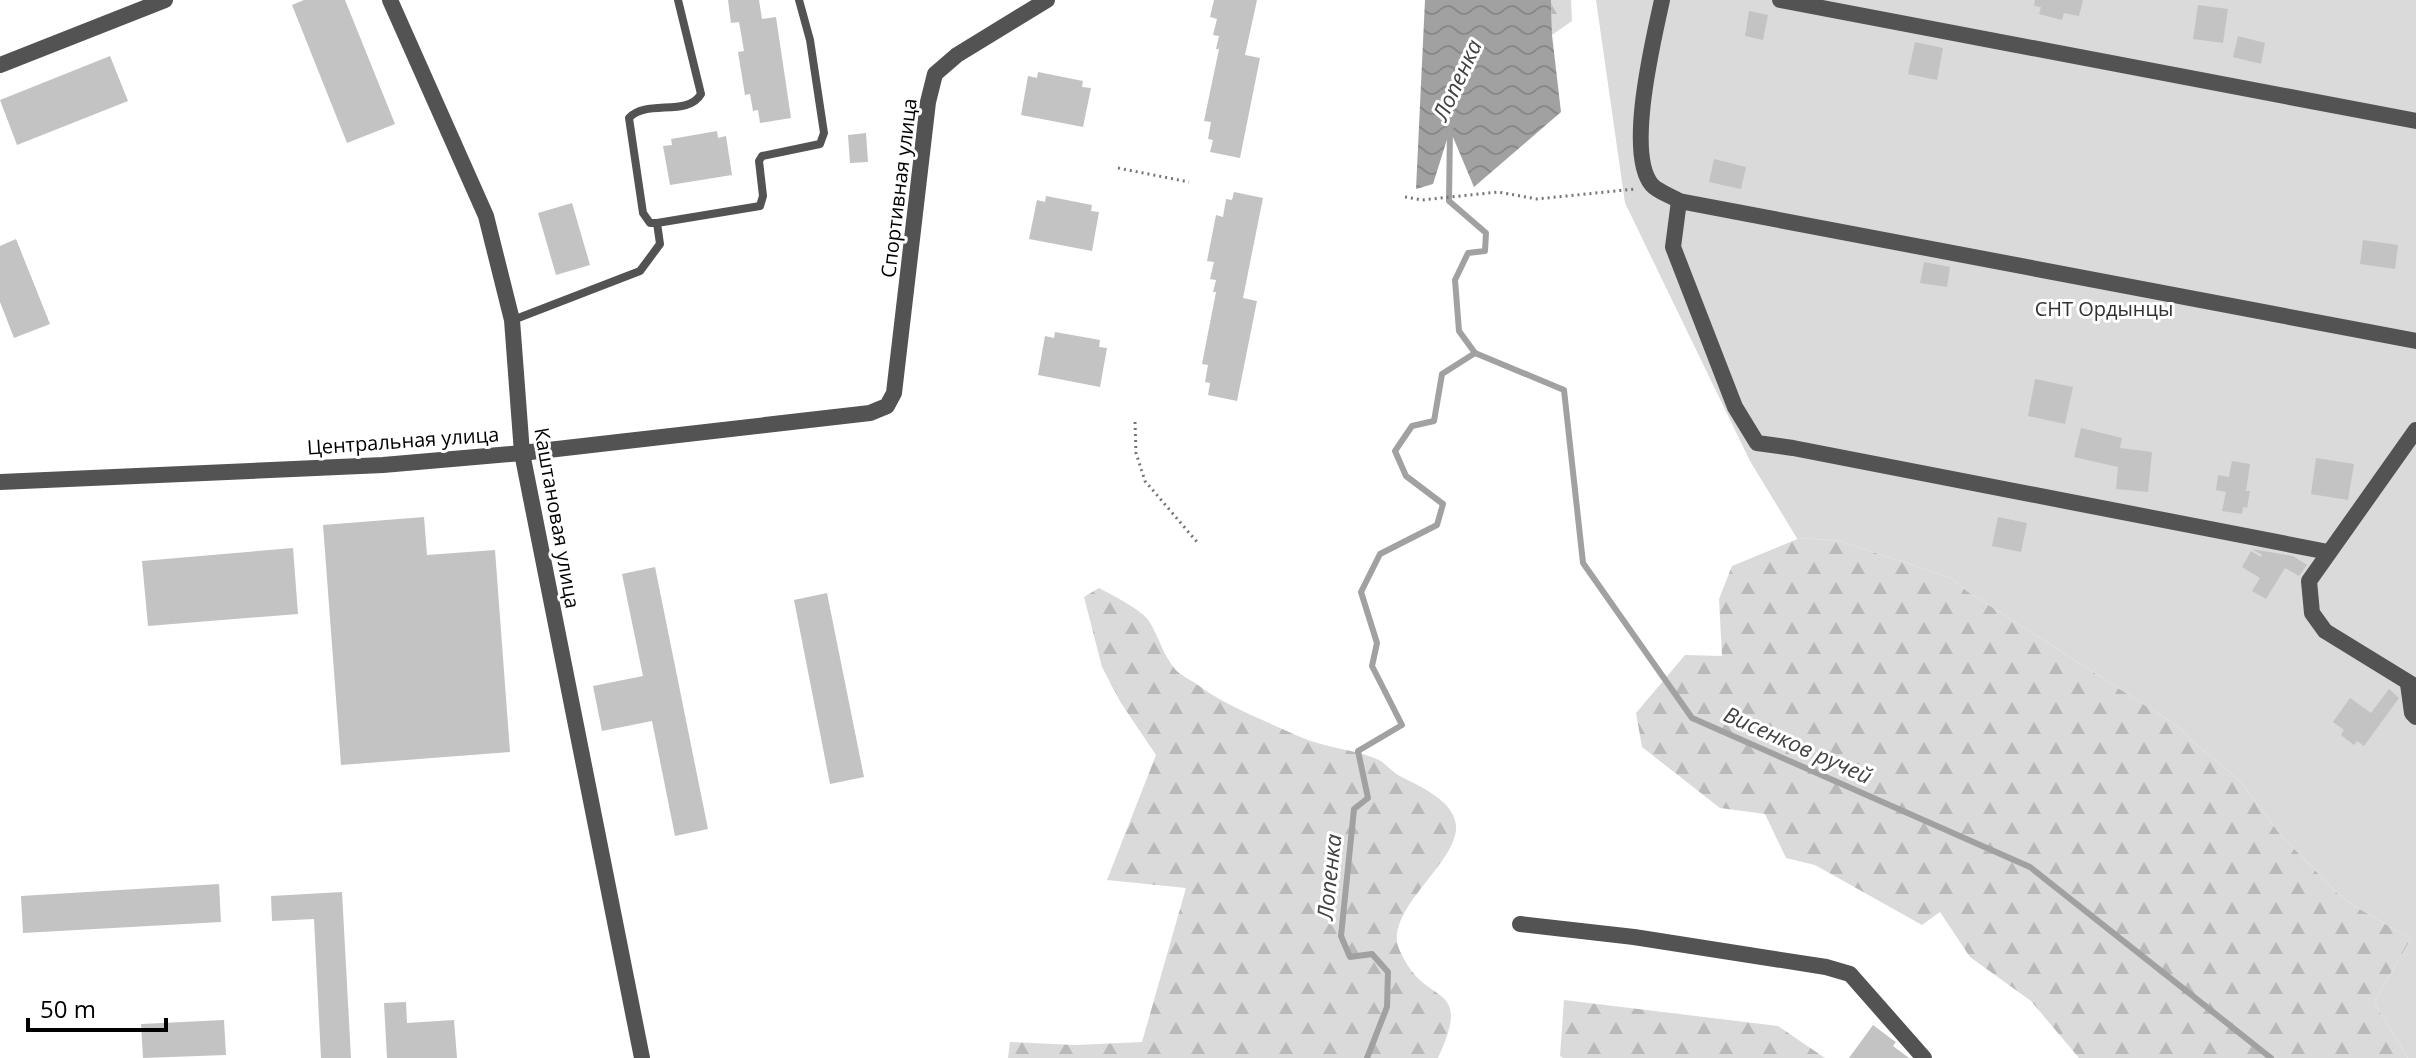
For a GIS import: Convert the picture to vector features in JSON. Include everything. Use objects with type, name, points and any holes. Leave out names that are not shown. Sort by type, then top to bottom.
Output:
[{"type":"street","points":[[0,65],[165,0]]},
{"type":"street","name":"Каштановая улица","points":[[390,0],[486,216],[512,320],[522,453],[642,1058]]},
{"type":"street","name":"Спортивная улица","points":[[894,393],[928,102],[935,74],[957,55],[1047,0]]},
{"type":"street","points":[[1662,0],[1642,97],[1643,159],[1652,185],[1679,201],[2416,341]]},
{"type":"street","points":[[1780,0],[2416,121]]},
{"type":"street","points":[[1679,201],[1673,247],[1735,407],[1757,443],[2328,552]]},
{"type":"street","name":"Центральная улица","points":[[0,482],[383,465],[522,453],[870,413],[887,406],[894,393]]},
{"type":"street","points":[[2416,430],[2309,581],[2312,613],[2325,631],[2412,685],[2412,713],[2416,717]]},
{"type":"street","points":[[1520,924],[1634,937],[1826,967],[1850,974],[1924,1058]]},
{"type":"lane","points":[[678,0],[701,94],[690,103],[633,113],[629,124],[643,213],[650,223],[760,206],[763,196],[759,161],[762,156],[820,144],[824,133],[810,40],[799,0]]},
{"type":"lane","points":[[512,320],[640,271],[660,244],[657,223]]},
{"type":"path","points":[[1118,168],[1189,182]]},
{"type":"path","points":[[1405,197],[1422,200],[1498,192],[1537,199],[1644,189]]},
{"type":"path","points":[[1135,422],[1136,453],[1145,481],[1197,542]]},
{"type":"green space","points":[[1551,0],[1571,0],[1572,21],[1552,35]]},
{"type":"green space","name":"СНТ Ордынцы","points":[[1596,0],[2416,0],[2416,1058],[2408,1058],[2374,1002],[2411,939],[2337,893],[2280,834],[2240,781],[2179,727],[1951,578],[1840,541],[1798,540],[1750,461],[1625,203]]},
{"type":"green space","points":[[1800,538],[1840,541],[1951,578],[2179,727],[2240,781],[2280,834],[2337,893],[2411,939],[2374,1002],[2408,1058],[2079,1058],[2031,1001],[1970,957],[1940,912],[1922,925],[1815,865],[1786,858],[1765,814],[1720,808],[1642,747],[1636,713],[1685,655],[1722,656],[1719,599],[1732,566]]},
{"type":"green space","points":[[1099,588],[1145,617],[1175,669],[1207,691],[1308,740],[1379,760],[1398,775],[1433,794],[1448,808],[1456,825],[1454,838],[1438,867],[1405,912],[1397,942],[1414,974],[1444,998],[1449,1006],[1448,1034],[1438,1058],[1008,1058],[1010,1042],[1076,1045],[1142,1042],[1186,888],[1107,880],[1156,755],[1121,703],[1102,667],[1084,597]]},
{"type":"green space","points":[[1564,1000],[1778,1026],[1825,1058],[1563,1058],[1560,1056]]},
{"type":"water","points":[[1425,0],[1551,0],[1561,112],[1474,187],[1450,130],[1433,184],[1416,189]]},
{"type":"building","points":[[304,0],[345,0],[395,124],[347,143],[292,5]]},
{"type":"building","points":[[728,0],[759,0],[762,19],[776,17],[791,118],[760,123],[758,110],[753,111],[750,94],[745,95],[738,52],[744,51],[739,22],[731,23]]},
{"type":"building","points":[[1214,0],[1257,0],[1245,55],[1260,58],[1240,158],[1210,152],[1213,140],[1208,139],[1211,122],[1204,121],[1219,49],[1216,49],[1219,36],[1213,35],[1217,19],[1210,17]]},
{"type":"building","points":[[2035,0],[2083,0],[2079,16],[2064,13],[2062,20],[2039,14],[2041,7],[2034,6]]},
{"type":"building","points":[[2198,5],[2228,9],[2223,43],[2193,39]]},
{"type":"building","points":[[1749,11],[1768,15],[1763,40],[1745,36]]},
{"type":"building","points":[[2238,36],[2265,43],[2261,64],[2233,57]]},
{"type":"building","points":[[1915,42],[1943,48],[1937,80],[1908,74]]},
{"type":"building","points":[[110,56],[128,101],[17,145],[0,100]]},
{"type":"building","points":[[1038,72],[1083,81],[1082,87],[1091,88],[1083,127],[1021,115],[1028,76],[1037,78]]},
{"type":"building","points":[[717,131],[718,138],[726,136],[732,175],[670,185],[663,146],[672,145],[671,139]]},
{"type":"building","points":[[866,133],[868,162],[850,163],[848,135]]},
{"type":"building","points":[[1714,159],[1746,167],[1741,189],[1709,182]]},
{"type":"building","points":[[1234,192],[1263,198],[1243,298],[1257,301],[1237,401],[1208,395],[1210,383],[1205,382],[1208,365],[1202,364],[1216,292],[1213,292],[1216,280],[1210,279],[1214,262],[1207,261],[1216,215],[1223,217],[1226,199],[1232,200]]},
{"type":"building","points":[[1046,196],[1092,205],[1091,211],[1099,212],[1092,251],[1029,239],[1037,200],[1045,202]]},
{"type":"building","points":[[572,203],[590,265],[556,275],[538,213]]},
{"type":"building","points":[[16,239],[50,324],[14,338],[0,302],[0,246]]},
{"type":"building","points":[[2363,240],[2398,245],[2395,269],[2360,264]]},
{"type":"building","points":[[1924,262],[1950,267],[1947,287],[1920,283]]},
{"type":"building","points":[[1055,332],[1100,340],[1099,347],[1107,348],[1100,387],[1038,375],[1045,336],[1054,338]]},
{"type":"building","points":[[2035,379],[2073,387],[2065,424],[2028,416]]},
{"type":"building","points":[[2081,428],[2122,438],[2120,448],[2152,452],[2148,492],[2116,489],[2118,467],[2074,457]]},
{"type":"building","points":[[2316,458],[2354,464],[2348,500],[2311,494]]},
{"type":"building","points":[[2232,461],[2250,464],[2246,491],[2250,491],[2247,508],[2243,507],[2242,514],[2222,511],[2226,492],[2216,490],[2218,475],[2229,477]]},
{"type":"building","points":[[424,517],[427,555],[495,550],[510,752],[341,765],[323,525]]},
{"type":"building","points":[[1998,517],[2027,523],[2021,552],[1992,546]]},
{"type":"building","points":[[293,548],[298,614],[148,626],[142,561]]},
{"type":"building","points":[[2252,549],[2293,556],[2307,565],[2299,576],[2285,568],[2266,599],[2252,591],[2260,578],[2242,567],[2251,551],[2261,557]]},
{"type":"building","points":[[655,567],[708,829],[675,836],[652,721],[602,731],[593,686],[643,676],[622,574]]},
{"type":"building","points":[[827,593],[864,777],[830,784],[794,600]]},
{"type":"building","points":[[2389,689],[2399,698],[2364,746],[2357,741],[2354,745],[2341,735],[2344,730],[2333,722],[2350,698],[2371,713]]},
{"type":"building","points":[[219,884],[221,922],[23,933],[21,896]]},
{"type":"building","points":[[342,892],[351,1058],[321,1058],[314,919],[272,921],[271,896]]},
{"type":"building","points":[[406,1002],[407,1023],[454,1020],[457,1058],[387,1058],[384,1003]]},
{"type":"building","points":[[224,1020],[226,1055],[143,1058],[141,1024]]},
{"type":"building","points":[[1873,1025],[1896,1042],[1893,1046],[1909,1058],[1849,1058]]},
{"type":"waterway","name":"Лопенка","points":[[1367,1058],[1387,1007],[1388,972],[1372,954],[1350,957],[1341,936],[1354,809],[1368,798],[1358,751],[1402,725],[1372,666],[1377,643],[1361,592],[1380,554],[1437,525],[1443,504],[1406,476],[1395,451],[1412,426],[1434,421],[1442,374],[1475,353],[1459,331],[1455,280],[1468,253],[1485,251],[1486,233],[1449,201],[1450,128],[1453,123]]},
{"type":"waterway","name":"Висенков ручей","points":[[1475,353],[1564,390],[1583,563],[1692,718],[2030,867],[2271,1058]]}]
